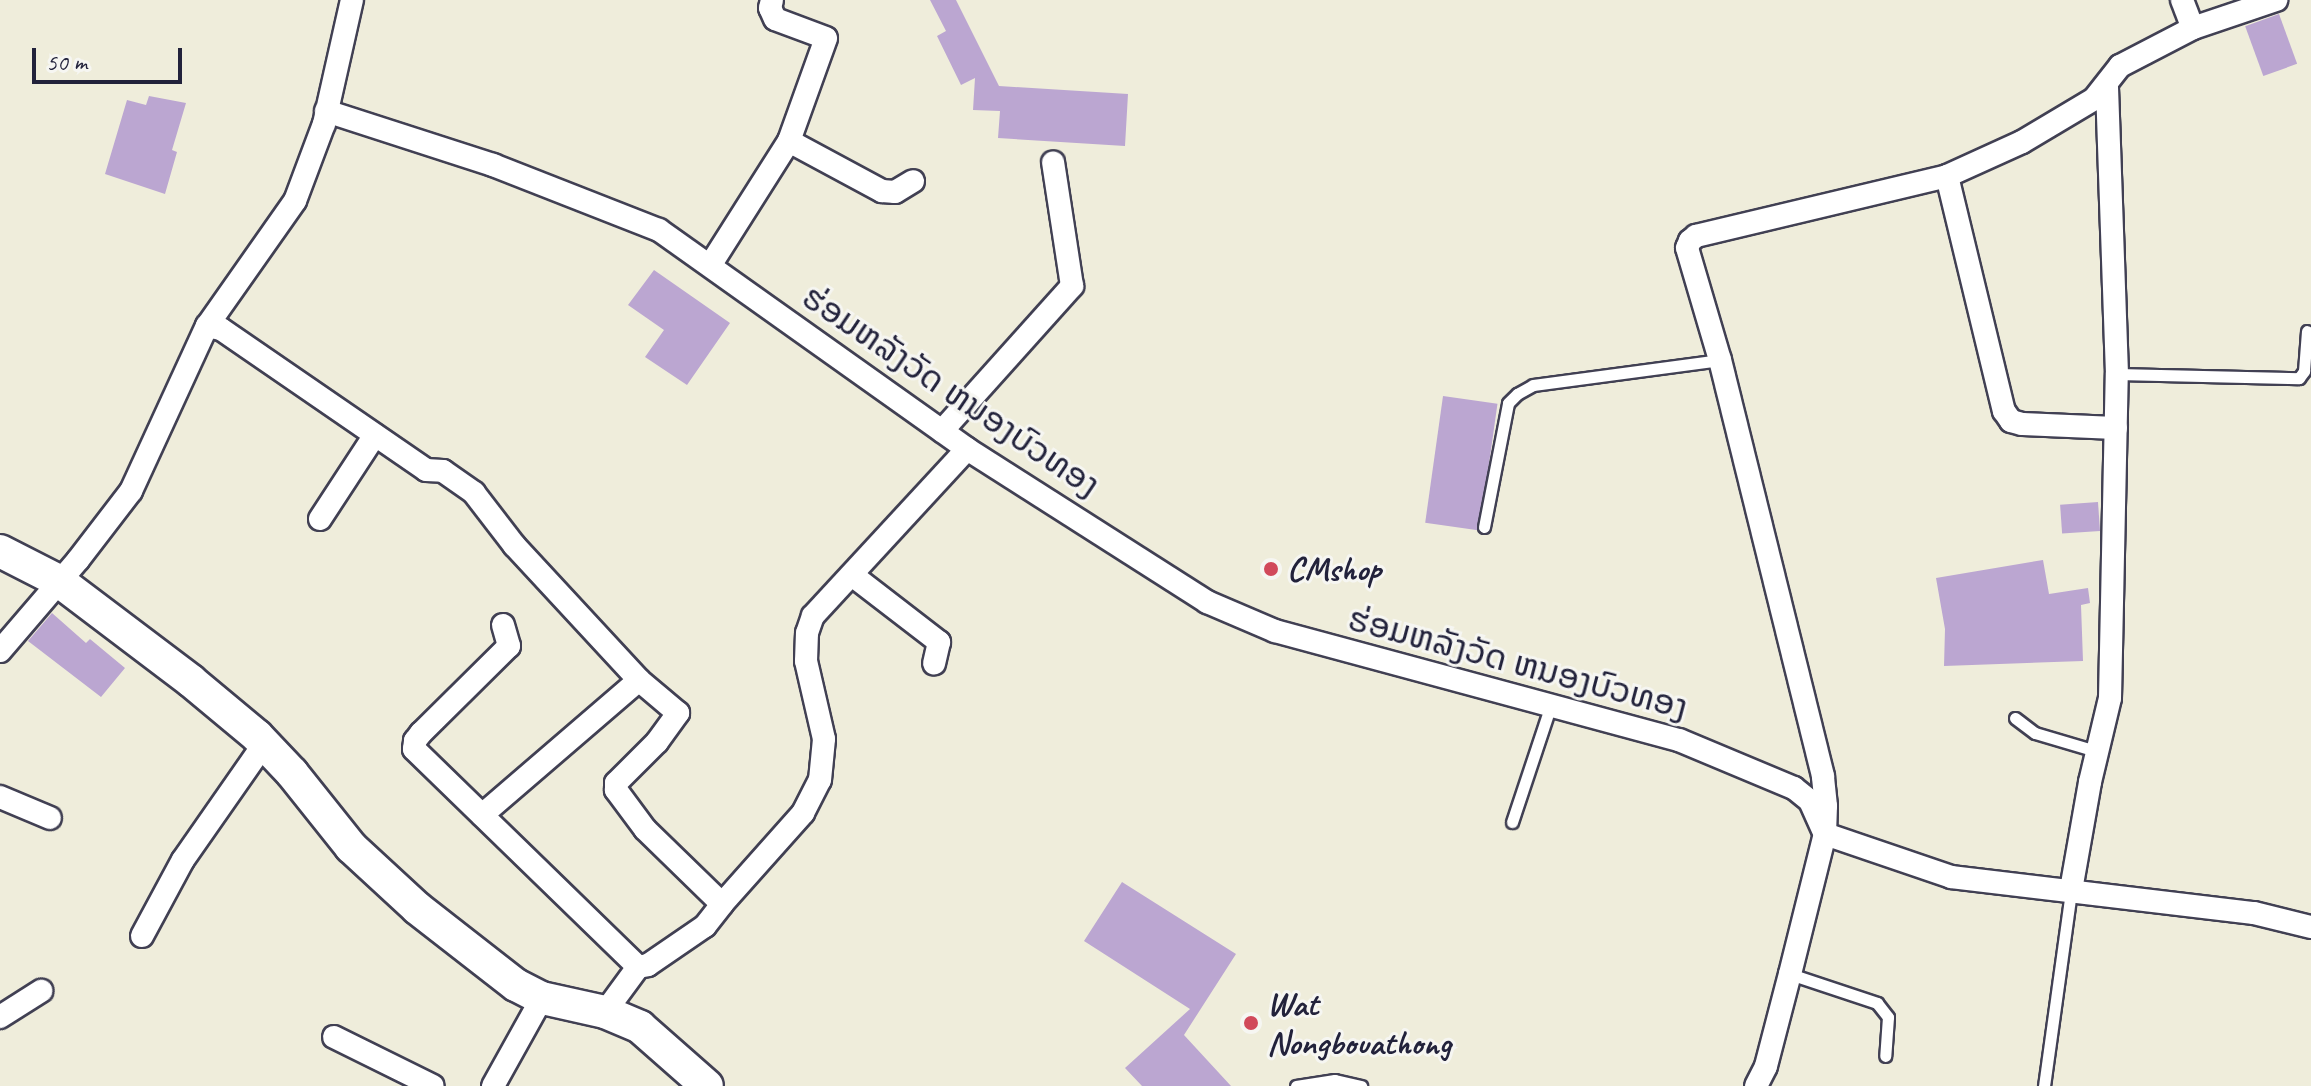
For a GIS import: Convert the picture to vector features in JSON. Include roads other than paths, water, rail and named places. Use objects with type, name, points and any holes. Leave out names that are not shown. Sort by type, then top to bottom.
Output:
[{"type":"street","points":[[0,651],[131,491],[207,326],[295,201],[326,111],[352,0]]},
{"type":"street","points":[[711,264],[789,141],[826,38],[775,19],[770,8],[772,0]]},
{"type":"street","points":[[2182,0],[2193,28]]},
{"type":"street","points":[[1756,1086],[1766,1066],[1825,834],[1823,776],[1720,360],[1687,248],[1696,236],[1947,176],[2022,142],[2094,99],[2120,66],[2193,28],[2276,0]]},
{"type":"street","points":[[2071,890],[2090,782],[2110,698],[2117,374],[2107,84]]},
{"type":"street","name":"ຮ່ອມຫລັງວັດ ຫນອງບົວທອງ","points":[[326,111],[580,196],[659,230],[711,264],[967,449],[1207,602],[1275,631],[1353,655],[1436,672],[1679,740],[1794,788],[1810,801],[1825,834]]},
{"type":"street","points":[[789,141],[882,191],[895,192],[913,181]]},
{"type":"street","points":[[942,431],[1072,286],[1053,162]]},
{"type":"street","points":[[1947,176],[2004,411],[2011,421],[2022,424],[2116,428]]},
{"type":"street","points":[[207,326],[221,329],[426,470],[443,471],[474,493],[514,545],[639,680],[678,713],[657,742],[616,783],[616,790],[645,829],[722,904]]},
{"type":"street","points":[[320,519],[375,435]]},
{"type":"street","points":[[605,1012],[638,967],[648,965],[705,926],[803,813],[820,780],[824,739],[806,661],[807,633],[813,616],[967,449]]},
{"type":"street","points":[[0,551],[59,581],[191,681],[264,744],[292,773],[351,847],[417,908],[516,985],[542,998],[605,1012],[640,1027],[707,1086]]},
{"type":"street","points":[[852,575],[939,642],[934,663]]},
{"type":"street","points":[[503,625],[509,646],[415,741],[414,749],[638,967]]},
{"type":"street","points":[[482,815],[639,680]]},
{"type":"street","points":[[142,936],[183,860],[264,744]]},
{"type":"street","points":[[0,797],[50,818]]},
{"type":"street","points":[[1825,834],[1951,877],[2254,913],[2311,927]]},
{"type":"street","points":[[0,1017],[41,991]]},
{"type":"street","points":[[493,1086],[542,998]]},
{"type":"street","points":[[334,1037],[433,1086]]},
{"type":"lane","points":[[2117,374],[2299,378],[2304,371],[2307,331]]},
{"type":"lane","points":[[1484,527],[1508,403],[1517,394],[1533,385],[1720,360]]},
{"type":"lane","points":[[1512,822],[1551,703]]},
{"type":"lane","points":[[2015,718],[2035,733],[2099,753]]},
{"type":"lane","points":[[2044,1086],[2071,890]]},
{"type":"lane","points":[[1790,974],[1877,1003],[1888,1017],[1885,1056]]},
{"type":"lane","points":[[1296,1086],[1326,1080],[1361,1086]]},
{"type":"place","name":"CMshop","points":[[1271,569]]},
{"type":"place","name":"Wat Nongbouathong","points":[[1251,1023]]}]
